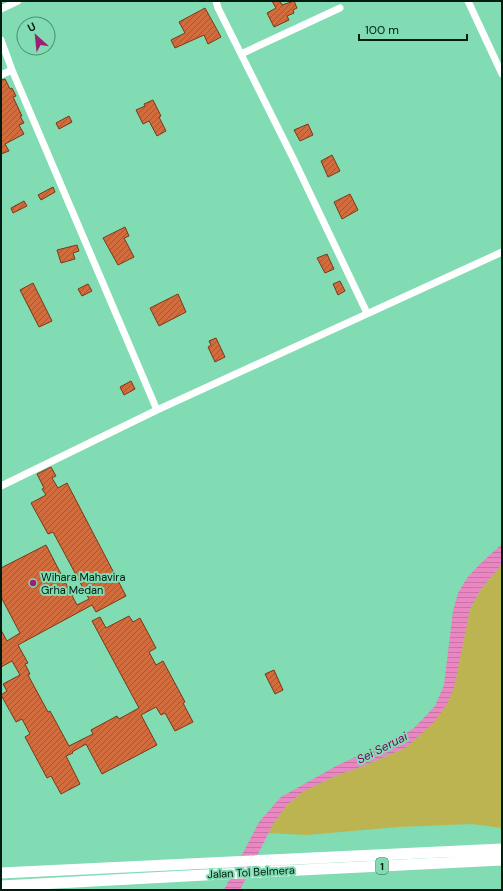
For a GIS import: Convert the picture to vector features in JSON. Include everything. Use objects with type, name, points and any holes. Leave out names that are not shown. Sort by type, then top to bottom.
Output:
[{"type":"highway","name":"Jalan Tol Belmera","points":[[1,873],[502,849]]},
{"type":"highway","name":"Jalan Tol Belmera","points":[[1,886],[502,860]]},
{"type":"street","points":[[1,9],[18,1]]},
{"type":"street","points":[[216,1],[218,8],[294,160],[367,313]]},
{"type":"street","points":[[468,1],[502,74]]},
{"type":"street","points":[[241,54],[340,8]]},
{"type":"street","points":[[1,40],[12,70],[157,410]]},
{"type":"street","points":[[1,75],[12,70]]},
{"type":"street","points":[[1,486],[157,410],[502,252]]},
{"type":"shaded area","points":[[502,564],[502,828],[472,824],[398,827],[306,835],[268,833],[287,805],[304,791],[335,776],[366,765],[407,747],[419,736],[458,668],[470,609],[481,589]]},
{"type":"water","name":"Sei Seruai","points":[[502,544],[502,564],[481,589],[470,609],[454,688],[447,704],[434,722],[407,747],[366,765],[335,776],[304,791],[287,805],[273,824],[240,890],[224,890],[259,822],[281,797],[338,765],[401,736],[414,728],[435,706],[444,685],[453,611],[458,593],[467,578]]},
{"type":"building","points":[[272,1],[280,1],[282,5],[294,1],[297,8],[293,10],[294,13],[287,16],[289,20],[274,27],[267,13],[276,8]]},
{"type":"building","points":[[205,8],[221,37],[208,44],[204,35],[175,48],[171,40],[185,33],[179,22]]},
{"type":"building","points":[[5,79],[10,89],[12,88],[16,96],[13,97],[22,116],[20,116],[24,123],[19,125],[24,134],[5,144],[9,151],[1,154],[1,80]]},
{"type":"building","points":[[153,100],[166,131],[157,136],[149,121],[143,124],[136,110]]},
{"type":"building","points":[[69,116],[72,122],[59,129],[56,123]]},
{"type":"building","points":[[308,124],[313,135],[300,141],[294,130]]},
{"type":"building","points":[[332,155],[340,171],[328,177],[321,161]]},
{"type":"building","points":[[53,187],[55,192],[41,200],[38,195]]},
{"type":"building","points":[[350,194],[358,210],[342,219],[334,202]]},
{"type":"building","points":[[24,201],[27,206],[13,213],[11,208]]},
{"type":"building","points":[[125,227],[129,236],[124,238],[134,257],[118,265],[103,238]]},
{"type":"building","points":[[77,245],[79,251],[73,253],[75,259],[61,263],[57,250]]},
{"type":"building","points":[[327,254],[334,269],[325,273],[317,258]]},
{"type":"building","points":[[340,281],[345,291],[338,295],[333,284]]},
{"type":"building","points":[[33,283],[52,321],[39,327],[20,290]]},
{"type":"building","points":[[88,284],[92,291],[82,296],[78,289]]},
{"type":"building","points":[[178,294],[186,312],[159,326],[150,308]]},
{"type":"building","points":[[216,338],[225,357],[215,362],[208,347],[211,345],[209,341]]},
{"type":"building","points":[[131,381],[135,389],[124,395],[120,387]]},
{"type":"building","points":[[51,467],[56,476],[52,478],[58,488],[67,483],[126,596],[96,612],[92,605],[18,645],[28,663],[25,664],[30,674],[28,675],[48,712],[50,711],[69,746],[93,734],[91,730],[117,716],[119,719],[139,708],[92,621],[100,617],[106,628],[129,616],[133,622],[140,618],[156,648],[149,652],[156,665],[163,661],[185,702],[183,703],[193,722],[175,731],[165,713],[161,715],[156,707],[141,715],[157,745],[102,774],[86,744],[66,756],[80,784],[61,794],[51,776],[47,778],[25,737],[30,734],[22,719],[16,722],[1,695],[7,691],[3,684],[20,675],[12,661],[1,667],[1,630],[7,641],[20,633],[1,597],[1,568],[46,545],[77,605],[89,599],[53,532],[48,534],[31,503],[46,495],[42,489],[44,488],[37,474]]},
{"type":"building","points":[[274,670],[283,690],[275,694],[265,674]]},
{"type":"place","name":"Wihara Mahavira Grha Medan","points":[[33,583]]}]
